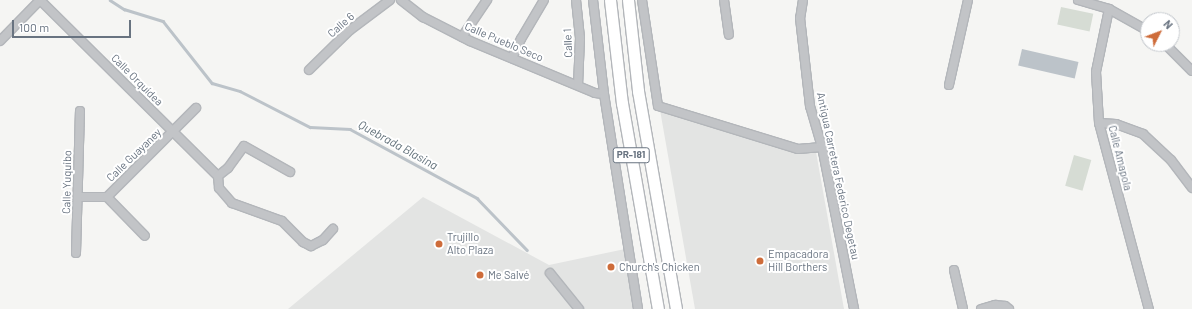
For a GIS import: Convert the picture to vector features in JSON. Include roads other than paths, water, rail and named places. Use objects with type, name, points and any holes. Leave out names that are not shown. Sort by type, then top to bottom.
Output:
[{"type":"main road","name":"PR-181","points":[[610,0],[622,103],[658,309]]},
{"type":"main road","name":"PR-181","points":[[628,0],[638,91],[676,309]]},
{"type":"street","points":[[0,41],[40,0]]},
{"type":"street","name":"Calle Orquídea","points":[[40,0],[218,176]]},
{"type":"street","name":"Calle 6","points":[[309,70],[350,30],[390,0]]},
{"type":"street","name":"Calle Pueblo Seco","points":[[401,0],[410,8],[462,37],[578,85],[604,94]]},
{"type":"street","points":[[410,8],[415,0]]},
{"type":"street","points":[[462,37],[487,0]]},
{"type":"street","points":[[512,58],[521,39],[544,0]]},
{"type":"street","name":"Calle 1","points":[[576,0],[580,38],[578,85]]},
{"type":"street","points":[[593,0],[604,94],[638,309]]},
{"type":"street","points":[[642,0],[658,106],[798,149],[822,147]]},
{"type":"street","points":[[724,0],[729,35]]},
{"type":"street","name":"Antigua Carretera Federico Degetau","points":[[803,0],[800,18],[810,106],[822,147],[854,309]]},
{"type":"street","points":[[949,85],[968,0]]},
{"type":"street","points":[[1078,0],[1108,9],[1140,27]]},
{"type":"street","name":"Calle Amapola","points":[[1108,9],[1096,72],[1099,123],[1148,309]]},
{"type":"street","points":[[1173,52],[1192,71]]},
{"type":"street","name":"Calle Guayaney","points":[[78,197],[107,196],[196,108]]},
{"type":"street","name":"Calle Yuquibo","points":[[76,253],[80,111]]},
{"type":"street","points":[[1099,123],[1116,124],[1142,134],[1171,160],[1192,188]]},
{"type":"street","points":[[290,172],[244,146],[228,168],[218,176],[219,188],[232,203],[282,221],[303,242],[311,246],[323,240],[333,229]]},
{"type":"street","points":[[107,196],[145,236]]},
{"type":"street","points":[[954,270],[962,309]]},
{"type":"street","points":[[550,273],[578,309]]},
{"type":"street","points":[[981,309],[995,305],[1005,306],[1009,309]]},
{"type":"waterway","name":"Quebrada Blasina","points":[[110,0],[124,9],[163,21],[212,83],[240,91],[310,127],[350,129],[477,198],[527,250]]},
{"type":"place","name":"Trujillo Alto Plaza","points":[[439,244]]},
{"type":"place","name":"Empacadora Hill Borthers","points":[[760,261]]},
{"type":"place","name":"Church's Chicken","points":[[611,267]]},
{"type":"place","name":"Me Salvé","points":[[480,275]]}]
